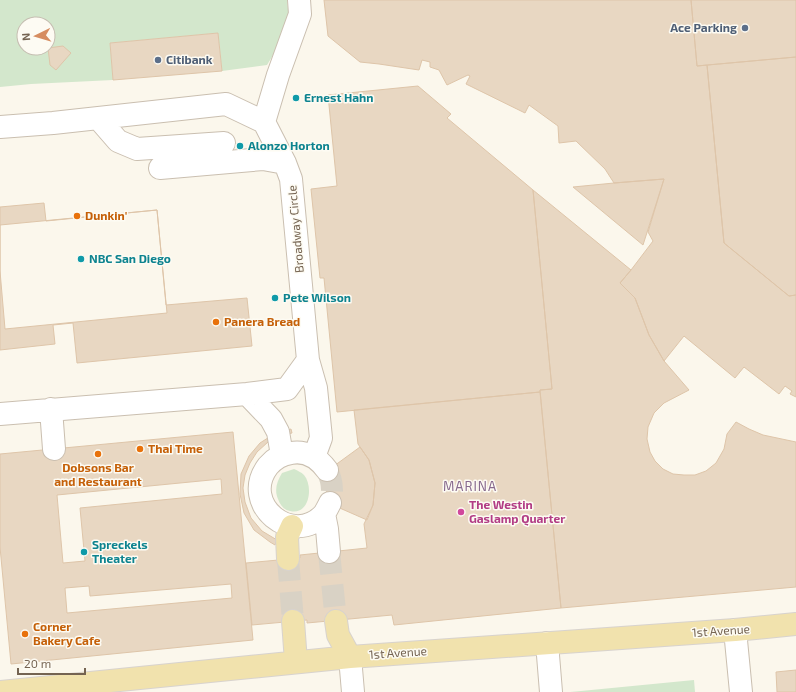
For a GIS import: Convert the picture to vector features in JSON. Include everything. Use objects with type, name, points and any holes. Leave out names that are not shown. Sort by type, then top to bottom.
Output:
[{"type":"main road","points":[[288,559],[287,537],[292,526]]},
{"type":"main road","points":[[293,621],[296,662]]},
{"type":"main road","points":[[336,621],[338,635],[350,657]]},
{"type":"main road","name":"1st Avenue","points":[[0,692],[350,657],[735,630],[796,624]]},
{"type":"street","points":[[0,127],[226,104],[264,122],[278,75],[300,14],[299,0]]},
{"type":"street","points":[[98,118],[118,141],[137,149],[224,143]]},
{"type":"street","name":"Broadway Circle","points":[[264,122],[285,163],[291,179],[308,360],[316,388],[321,438],[321,464],[304,453],[292,452],[282,455]]},
{"type":"street","points":[[160,168],[264,159],[285,163]]},
{"type":"street","points":[[0,414],[247,394],[287,388],[308,360]]},
{"type":"street","points":[[247,394],[271,419],[278,432],[282,455],[272,462],[264,471],[260,482],[260,494],[263,506],[270,516],[280,522],[292,526],[303,526],[314,521],[327,508],[329,552]]},
{"type":"street","points":[[51,410],[54,449]]},
{"type":"street","points":[[735,630],[741,692]]},
{"type":"street","points":[[547,643],[551,692]]},
{"type":"street","points":[[350,657],[353,692]]},
{"type":"green space","points":[[0,0],[287,0],[290,27],[267,65],[222,71],[218,33],[110,43],[113,80],[0,87]]},
{"type":"green space","points":[[294,469],[304,475],[309,486],[309,493],[308,499],[302,509],[290,511],[282,507],[277,496],[276,489],[277,482],[282,473]]},
{"type":"green space","points":[[694,680],[695,692],[570,692],[581,691]]},
{"type":"building","points":[[324,0],[691,0],[697,66],[707,65],[724,243],[789,296],[796,295],[796,397],[790,394],[792,391],[785,386],[779,394],[744,367],[735,378],[684,336],[664,361],[649,335],[635,298],[620,283],[653,241],[648,232],[664,179],[614,183],[605,169],[576,141],[559,143],[558,126],[529,105],[525,113],[466,84],[470,76],[468,75],[447,85],[439,70],[430,67],[430,62],[422,60],[419,70],[360,62],[328,36]]},
{"type":"building","name":"Ace Parking","points":[[691,0],[796,0],[796,57],[697,66]]},
{"type":"building","points":[[218,33],[222,71],[113,80],[110,43]]},
{"type":"building","points":[[63,46],[71,53],[56,70],[50,65],[49,56],[56,56],[56,47]]},
{"type":"building","points":[[796,57],[796,295],[789,296],[724,243],[707,65]]},
{"type":"building","points":[[418,86],[451,114],[447,118],[533,190],[552,389],[540,390],[540,392],[337,412],[324,278],[320,278],[311,189],[337,186],[328,95]]},
{"type":"building","points":[[664,179],[643,245],[573,187],[614,183]]},
{"type":"building","points":[[533,190],[631,270],[620,283],[635,298],[649,335],[664,361],[689,390],[664,403],[654,413],[648,427],[647,439],[650,452],[655,461],[663,469],[673,474],[684,475],[695,475],[706,471],[716,463],[724,449],[727,434],[736,422],[763,435],[796,442],[796,587],[561,608],[540,390],[552,389]]},
{"type":"building","name":"NBC San Diego","points":[[44,203],[46,221],[157,210],[166,305],[247,298],[252,346],[77,363],[73,323],[53,325],[55,344],[0,350],[0,207]]},
{"type":"building","name":"NBC San Diego","points":[[157,210],[167,313],[5,329],[0,271],[0,225]]},
{"type":"building","name":"The Westin Gaslamp Quarter","points":[[540,392],[561,608],[394,625],[392,615],[307,623],[307,620],[252,625],[246,563],[300,558],[300,555],[367,548],[364,524],[373,505],[375,483],[369,460],[358,444],[354,410]]},
{"type":"building","points":[[291,429],[292,433],[279,436],[268,442],[257,452],[245,475],[243,488],[245,502],[251,518],[262,531],[277,540],[275,545],[254,530],[244,513],[240,494],[241,474],[249,456],[260,443],[274,434]]},
{"type":"building","points":[[233,432],[253,640],[11,664],[0,547],[0,454]],"holes":[[[221,479],[222,494],[80,508],[85,561],[63,563],[57,495]],[[231,584],[232,598],[67,613],[65,588],[89,586],[90,596]]]},
{"type":"building","points":[[360,447],[369,460],[375,483],[373,505],[367,520],[326,502],[327,487],[323,474]]},
{"type":"building","points":[[796,670],[796,692],[777,692],[776,672]]},
{"type":"tunnel","points":[[327,470],[332,487],[330,503]]},
{"type":"tunnel","points":[[329,552],[336,621]]},
{"type":"tunnel","points":[[288,559],[293,621]]},
{"type":"place","name":"Ace Parking","points":[[745,28]]},
{"type":"place","name":"Citibank","points":[[158,60]]},
{"type":"place","name":"Ernest Hahn","points":[[296,98]]},
{"type":"place","name":"Alonzo Horton","points":[[240,146]]},
{"type":"place","name":"Dunkin'","points":[[77,216]]},
{"type":"place","name":"NBC San Diego","points":[[81,259]]},
{"type":"place","name":"Pete Wilson","points":[[275,298]]},
{"type":"place","name":"Panera Bread","points":[[216,322]]},
{"type":"place","name":"Thai Time","points":[[140,449]]},
{"type":"place","name":"Dobsons Bar and Restaurant","points":[[98,454]]},
{"type":"place","name":"The Westin Gaslamp Quarter","points":[[461,512]]},
{"type":"place","name":"Spreckels Theater","points":[[84,552]]},
{"type":"place","name":"Corner Bakery Cafe","points":[[25,634]]},
{"type":"district","name":"MARINA","points":[[470,486]]}]
